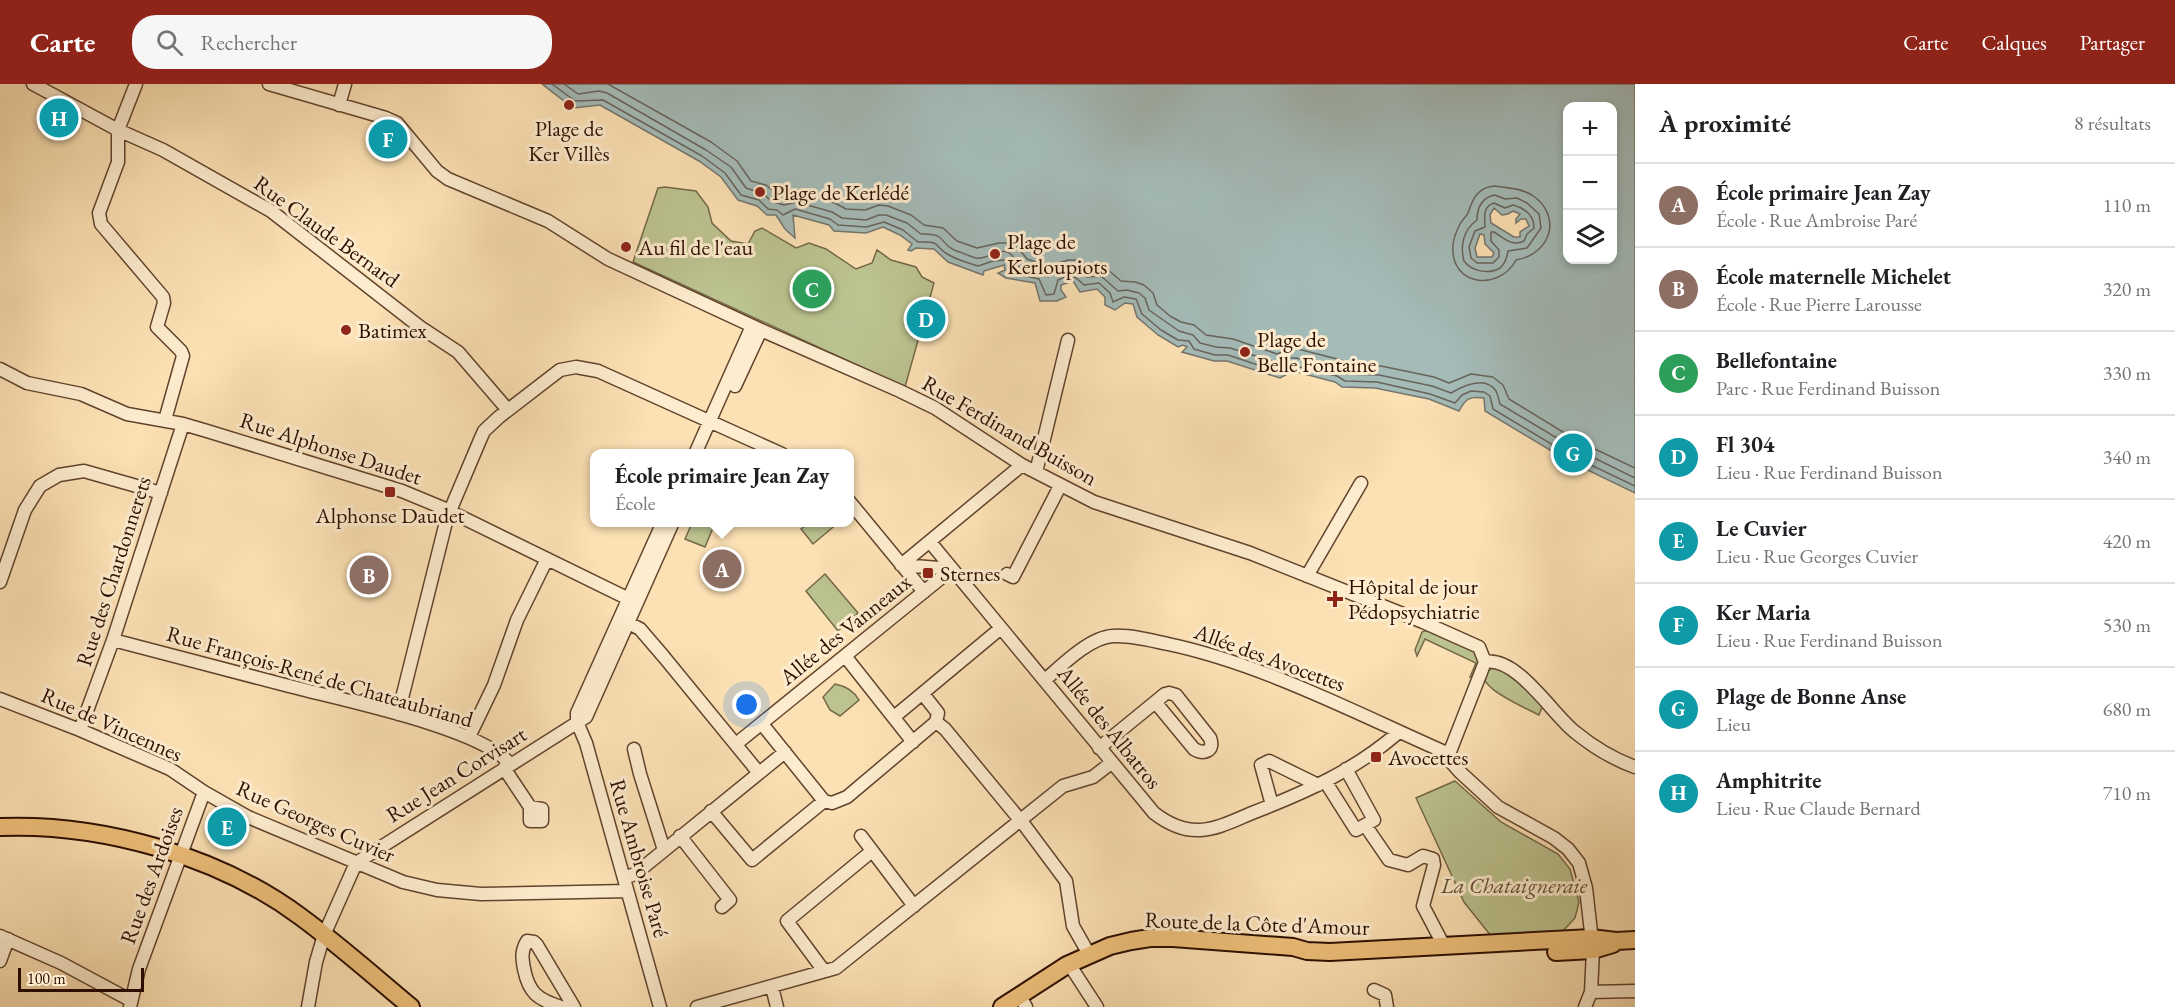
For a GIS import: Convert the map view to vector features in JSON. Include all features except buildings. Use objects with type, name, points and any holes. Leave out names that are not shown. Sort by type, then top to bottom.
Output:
[{"type":"main road","points":[[0,827],[50,828],[103,835],[180,855],[218,871],[259,891],[301,917],[411,1007]]},
{"type":"main road","name":"Route de la Côte d'Amour","points":[[1002,1007],[1067,965],[1110,946],[1150,938],[1293,947],[1314,952],[1444,946],[1612,945],[1635,942]]},
{"type":"main road","name":"Route de la Côte d'Amour","points":[[1018,1004],[1071,967],[1117,950],[1154,945],[1299,955],[1325,963],[1592,944]]},
{"type":"street","name":"Rue Claude Bernard","points":[[33,84],[118,130],[163,150],[271,211],[420,327],[458,352],[508,410]]},
{"type":"street","points":[[136,84],[118,130],[118,162],[99,213],[100,224],[163,297],[164,303],[157,327],[181,351],[183,356],[165,420]]},
{"type":"street","name":"Rue Ferdinand Buisson","points":[[269,84],[397,123],[437,171],[448,179],[548,221],[608,260],[935,408],[1022,465],[1060,486],[1094,502],[1250,553],[1472,643],[1479,647],[1485,662]]},
{"type":"street","points":[[339,105],[345,84]]},
{"type":"street","points":[[705,449],[714,423],[756,328]]},
{"type":"street","points":[[1036,472],[1068,340]]},
{"type":"street","points":[[398,714],[449,512],[484,431],[560,370],[588,368],[624,381],[773,449]]},
{"type":"street","name":"Rue Alphonse Daudet","points":[[0,369],[27,382],[81,394],[127,414],[183,424],[402,491],[633,601]]},
{"type":"street","points":[[698,449],[714,423]]},
{"type":"street","name":"Rue des Chardonnerets","points":[[80,730],[113,640],[183,424]]},
{"type":"street","points":[[901,565],[1022,465]]},
{"type":"street","points":[[0,582],[25,510],[40,486],[59,475],[84,471],[161,493]]},
{"type":"street","points":[[1307,576],[1361,483]]},
{"type":"street","points":[[1007,574],[1013,576],[1060,486]]},
{"type":"street","points":[[854,507],[924,592]]},
{"type":"street","points":[[633,601],[661,527]]},
{"type":"street","points":[[578,722],[586,717],[624,620],[670,527]]},
{"type":"street","name":"Allée des Albatros","points":[[930,542],[1111,763],[1154,813],[1170,823],[1188,830],[1200,830],[1217,826],[1292,798],[1377,751],[1399,732]]},
{"type":"street","points":[[470,737],[494,685],[517,620],[547,559]]},
{"type":"street","points":[[901,565],[952,569]]},
{"type":"street","name":"Allée des Vanneaux","points":[[736,744],[952,569]]},
{"type":"street","points":[[624,620],[640,629],[759,773]]},
{"type":"street","points":[[894,717],[1000,628]]},
{"type":"street","name":"Allée des Avocettes","points":[[1045,680],[1090,644],[1112,636],[1154,641],[1198,650],[1241,665],[1349,708],[1449,754]]},
{"type":"street","name":"Rue François-René de Chateaubriand","points":[[113,640],[398,714],[470,737],[501,754],[530,807]]},
{"type":"street","points":[[845,656],[913,742]]},
{"type":"street","points":[[1585,1007],[1591,992],[1592,944],[1586,888],[1579,862],[1554,838],[1498,807],[1460,772],[1452,763],[1449,754],[1485,662],[1501,663],[1515,672],[1573,731],[1619,761],[1635,767]]},
{"type":"street","points":[[1099,748],[1165,694],[1169,693],[1176,695],[1210,738],[1211,748],[1206,753],[1200,753],[1194,749],[1156,703]]},
{"type":"street","points":[[762,724],[824,801],[832,803],[847,797],[936,722],[938,713],[923,694]]},
{"type":"street","name":"Rue de Vincennes","points":[[0,699],[170,769],[204,792]]},
{"type":"street","name":"Rue Jean Corvisart","points":[[356,862],[578,722]]},
{"type":"street","name":"Rue Ambroise Paré","points":[[578,722],[586,743],[660,1007]]},
{"type":"street","points":[[936,722],[945,729],[1020,820],[1066,880],[1073,926],[1090,956]]},
{"type":"street","points":[[634,750],[664,850]]},
{"type":"street","points":[[625,884],[680,836],[785,752]]},
{"type":"street","points":[[1272,805],[1261,765],[1269,761],[1322,783],[1356,830],[1374,820],[1346,769]]},
{"type":"street","points":[[697,1007],[836,968],[1064,786],[1093,777],[1111,763]]},
{"type":"street","name":"Rue Georges Cuvier","points":[[204,792],[248,817],[403,882],[437,890],[481,894],[625,884]]},
{"type":"street","name":"Rue des Ardoises","points":[[130,1004],[139,969],[204,792]]},
{"type":"street","points":[[711,811],[752,860],[824,801]]},
{"type":"street","points":[[1365,825],[1389,860],[1408,865],[1423,856],[1433,859],[1434,865],[1423,906],[1444,946]]},
{"type":"street","points":[[680,836],[730,900],[722,907]]},
{"type":"street","points":[[861,836],[914,906]]},
{"type":"street","points":[[824,971],[787,921],[872,851]]},
{"type":"street","points":[[308,1007],[316,962],[324,936],[356,862]]},
{"type":"street","points":[[0,961],[4,937],[61,963],[130,1004]]},
{"type":"street","points":[[561,1007],[541,999],[527,985],[521,956],[527,941],[537,945],[574,1007]]},
{"type":"street","points":[[1071,967],[1097,1007]]},
{"type":"street","points":[[772,987],[777,1007]]},
{"type":"street","points":[[1374,990],[1385,995],[1387,1007]]},
{"type":"street","points":[[1591,992],[1635,991]]},
{"type":"green space","points":[[658,188],[696,191],[708,207],[712,223],[731,241],[748,244],[755,231],[762,228],[796,248],[809,243],[826,249],[856,269],[872,263],[877,250],[891,260],[916,267],[922,277],[934,283],[905,387],[633,262]]},
{"type":"green space","points":[[690,527],[713,527],[705,547],[685,539]]},
{"type":"green space","points":[[804,527],[833,527],[813,544],[801,529]]},
{"type":"green space","points":[[825,574],[858,613],[838,631],[806,591]]},
{"type":"green space","points":[[1427,630],[1456,641],[1475,654],[1478,663],[1473,677],[1470,677],[1476,663],[1425,639],[1417,656],[1415,650],[1422,632]]},
{"type":"green space","points":[[1496,667],[1505,669],[1543,705],[1539,715],[1489,686],[1484,679],[1486,672]]},
{"type":"green space","points":[[835,684],[849,689],[859,700],[840,716],[830,710],[823,697]]},
{"type":"green space","name":"La Chataigneraie","points":[[1455,781],[1501,822],[1558,854],[1570,869],[1579,902],[1575,918],[1563,931],[1491,936],[1464,902],[1416,798]]},
{"type":"water","points":[[542,84],[1635,84],[1635,493],[1565,459],[1485,411],[1484,398],[1469,399],[1459,411],[1429,399],[1375,388],[1342,387],[1335,382],[1293,371],[1280,378],[1227,361],[1214,361],[1182,352],[1187,347],[1183,345],[1178,347],[1158,335],[1137,317],[1133,304],[1125,303],[1115,310],[1105,305],[1105,297],[1097,289],[1080,292],[1073,281],[1061,285],[1061,290],[1066,297],[1057,301],[1040,301],[1035,283],[1006,278],[998,273],[1005,270],[1004,265],[984,271],[983,275],[948,262],[934,249],[908,250],[912,244],[883,227],[866,233],[834,231],[829,225],[793,215],[795,238],[785,229],[776,215],[767,215],[757,206],[738,200],[721,177],[699,161],[600,105],[573,108]],"holes":[[[1494,208],[1502,215],[1513,211],[1520,214],[1516,223],[1521,219],[1526,219],[1529,226],[1520,232],[1520,237],[1514,237],[1491,223],[1490,215]],[[1480,234],[1484,235],[1485,244],[1494,253],[1492,257],[1477,257],[1475,248]]]},
{"type":"place","name":"Plage de Ker Villès","points":[[569,105]]},
{"type":"place","name":"Amphitrite","points":[[59,118]]},
{"type":"place","name":"Ker Maria","points":[[388,139]]},
{"type":"place","name":"Plage de Kerlédé","points":[[760,192]]},
{"type":"place","name":"Au fil de l'eau","points":[[626,247]]},
{"type":"place","name":"Plage de Kerloupiots","points":[[995,254]]},
{"type":"place","name":"Bellefontaine","points":[[812,289]]},
{"type":"place","name":"Fl 304","points":[[926,319]]},
{"type":"place","name":"Batimex","points":[[346,330]]},
{"type":"place","name":"Plage de Belle Fontaine","points":[[1245,352]]},
{"type":"place","name":"Plage de Bonne Anse","points":[[1573,453]]},
{"type":"place","name":"Alphonse Daudet","points":[[390,492]]},
{"type":"place","name":"École primaire Jean Zay","points":[[722,569]]},
{"type":"place","name":"Sternes","points":[[928,573]]},
{"type":"place","name":"École maternelle Michelet","points":[[369,575]]},
{"type":"place","name":"Hôpital de jour Pédopsychiatrie","points":[[1335,599]]},
{"type":"place","name":"Avocettes","points":[[1376,757]]},
{"type":"place","name":"Le Cuvier","points":[[227,827]]}]
